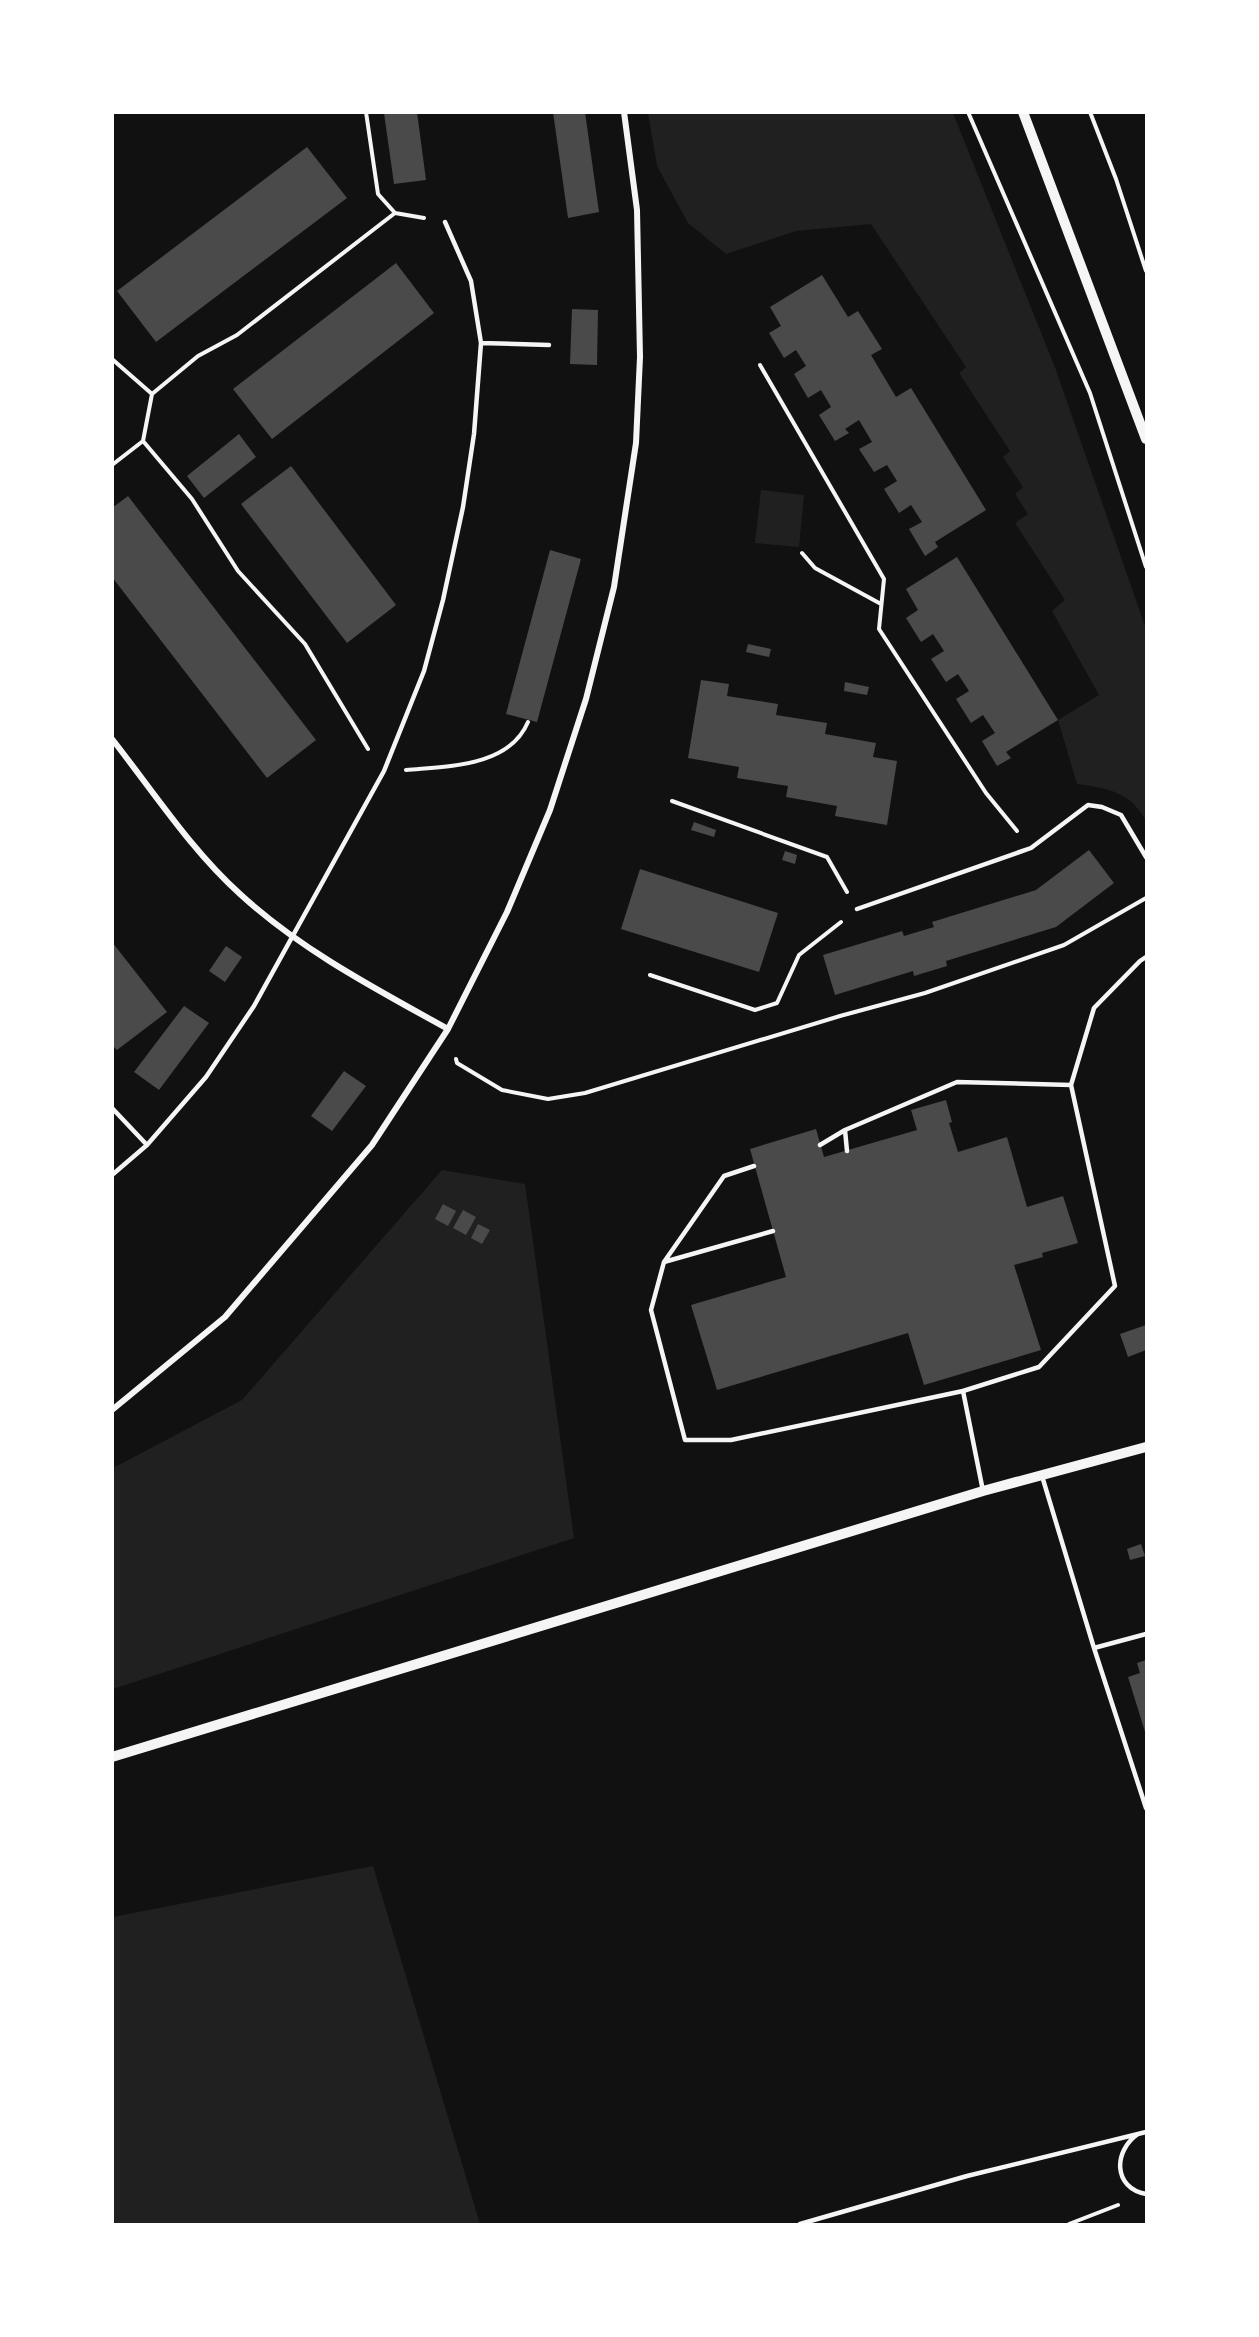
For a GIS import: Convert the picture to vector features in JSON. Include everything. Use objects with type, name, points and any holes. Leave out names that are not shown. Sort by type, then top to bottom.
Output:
[{"type":"street","points":[[112,1410],[225,1317],[372,1145],[448,1029],[507,912],[550,810],[586,699],[614,588],[636,443],[640,357],[637,210],[624,112]]},
{"type":"street","points":[[1023,112],[1146,439]]},
{"type":"street","points":[[112,739],[205,857],[239,893],[291,937],[448,1029]]},
{"type":"street","points":[[112,1757],[983,1491],[1146,1448]]},
{"type":"lane","points":[[112,1175],[147,1144],[206,1077],[254,1006],[384,771],[424,671],[443,600],[463,507],[472,444],[481,343],[471,281],[445,222]]},
{"type":"lane","points":[[481,343],[549,345]]},
{"type":"lane","points":[[857,909],[1031,848],[1088,805],[1102,807],[1121,815],[1146,857]]},
{"type":"lane","points":[[754,1166],[724,1176],[664,1262],[651,1310],[685,1440],[731,1440],[963,1391],[1039,1366],[1115,1286],[1071,1085],[1094,1008],[1146,957]]},
{"type":"lane","points":[[820,1145],[845,1130],[957,1082],[1071,1085]]},
{"type":"lane","points":[[112,1108],[147,1144]]},
{"type":"lane","points":[[845,1130],[847,1151]]},
{"type":"lane","points":[[664,1262],[773,1231]]},
{"type":"lane","points":[[963,1391],[983,1491]]},
{"type":"lane","points":[[1041,1474],[1146,1808]]},
{"type":"lane","points":[[1094,1648],[1146,1634]]},
{"type":"lane","points":[[1140,2132],[1127,2141],[1120,2155],[1120,2171],[1127,2185],[1146,2194]]},
{"type":"lane","points":[[800,2224],[967,2176],[1146,2132]]},
{"type":"path","points":[[366,112],[378,194],[395,213],[445,222]]},
{"type":"path","points":[[968,112],[1090,393],[1146,567]]},
{"type":"path","points":[[1090,112],[1116,179],[1146,271]]},
{"type":"path","points":[[112,465],[143,441],[152,394],[198,356],[237,335],[395,213]]},
{"type":"path","points":[[112,358],[152,394]]},
{"type":"path","points":[[760,365],[884,579],[879,629],[986,793],[1031,848]]},
{"type":"path","points":[[143,441],[192,499],[238,571],[305,644],[355,729],[384,771],[453,766],[490,758],[515,743],[528,722]]},
{"type":"path","points":[[802,554],[815,568],[881,604]]},
{"type":"path","points":[[650,975],[755,1010],[777,1003],[799,955],[857,909],[826,857],[672,801]]},
{"type":"path","points":[[448,1029],[457,1063],[502,1090],[548,1099],[585,1093],[840,1016],[926,993],[1064,945],[1146,898]]},
{"type":"path","points":[[1069,2224],[1119,2205],[1140,2193]]},
{"type":"shaded area","points":[[648,113],[953,113],[1056,370],[1146,629],[1146,821],[1133,804],[1117,793],[1077,784],[1058,720],[1099,695],[1052,611],[1065,600],[1015,523],[1028,514],[1015,494],[1023,487],[1003,457],[1010,451],[959,373],[966,367],[871,224],[796,231],[726,254],[688,223],[657,166]]},
{"type":"shaded area","points":[[761,490],[804,495],[799,547],[755,543]]},
{"type":"shaded area","points":[[442,1170],[525,1184],[574,1538],[113,1689],[113,1468],[242,1400]]},
{"type":"shaded area","points":[[373,1866],[480,2224],[113,2224],[113,1917]]},
{"type":"building","points":[[417,112],[426,180],[394,184],[384,113]]},
{"type":"building","points":[[553,112],[585,112],[599,212],[568,218]]},
{"type":"building","points":[[307,147],[347,198],[156,342],[117,291]]},
{"type":"building","points":[[396,263],[434,313],[272,439],[233,389]]},
{"type":"building","points":[[822,275],[848,317],[858,311],[882,349],[871,355],[896,397],[911,388],[986,510],[935,542],[938,547],[925,556],[909,529],[922,522],[911,505],[899,513],[884,489],[897,481],[887,465],[874,472],[859,449],[872,442],[859,420],[845,429],[849,433],[835,441],[819,415],[831,407],[821,390],[808,398],[794,374],[806,366],[796,350],[784,358],[769,333],[781,326],[770,307]]},
{"type":"building","points":[[572,309],[598,310],[597,365],[570,364]]},
{"type":"building","points":[[239,434],[256,457],[204,498],[187,476]]},
{"type":"building","points":[[291,466],[396,605],[347,643],[241,504]]},
{"type":"building","points":[[128,496],[316,740],[267,778],[112,577],[112,508]]},
{"type":"building","points":[[550,550],[581,559],[537,722],[506,714]]},
{"type":"building","points":[[957,557],[1058,720],[1006,752],[1011,758],[997,766],[982,741],[995,733],[983,715],[971,723],[956,699],[969,691],[958,674],[946,682],[931,659],[944,651],[933,634],[921,642],[906,618],[918,610],[906,589]]},
{"type":"building","points":[[748,644],[771,649],[769,657],[746,652]]},
{"type":"building","points":[[701,680],[729,684],[727,696],[778,704],[776,715],[827,723],[825,734],[876,743],[873,757],[897,761],[887,825],[835,816],[837,806],[786,797],[788,786],[737,778],[739,767],[688,758]]},
{"type":"building","points":[[845,682],[869,687],[867,695],[844,691]]},
{"type":"building","points":[[694,822],[716,830],[714,837],[691,830]]},
{"type":"building","points":[[1089,850],[1114,883],[1056,927],[946,961],[947,966],[914,976],[913,971],[835,995],[823,955],[902,931],[904,936],[934,927],[932,922],[1036,890]]},
{"type":"building","points":[[785,851],[797,855],[795,864],[782,860]]},
{"type":"building","points":[[640,869],[778,913],[759,972],[621,929]]},
{"type":"building","points":[[112,942],[167,1012],[117,1050],[112,1045]]},
{"type":"building","points":[[226,946],[242,957],[225,982],[209,971]]},
{"type":"building","points":[[184,1006],[209,1023],[159,1090],[134,1072]]},
{"type":"building","points":[[344,1071],[366,1086],[332,1131],[311,1116]]},
{"type":"building","points":[[946,1100],[952,1122],[949,1123],[958,1152],[1007,1137],[1027,1207],[1063,1196],[1078,1243],[1042,1253],[1043,1257],[1014,1265],[1041,1350],[924,1385],[908,1333],[717,1390],[691,1305],[786,1277],[750,1149],[816,1129],[824,1157],[917,1130],[911,1110]]},
{"type":"building","points":[[443,1204],[456,1211],[448,1226],[435,1219]]},
{"type":"building","points":[[463,1210],[476,1217],[466,1235],[453,1228]]},
{"type":"building","points":[[478,1224],[490,1230],[482,1244],[471,1238]]},
{"type":"building","points":[[1146,1325],[1146,1350],[1128,1357],[1120,1334]]},
{"type":"building","points":[[1141,1544],[1145,1556],[1130,1560],[1127,1549]]},
{"type":"building","points":[[1146,1660],[1146,1735],[1128,1677],[1140,1673],[1137,1663]]}]
